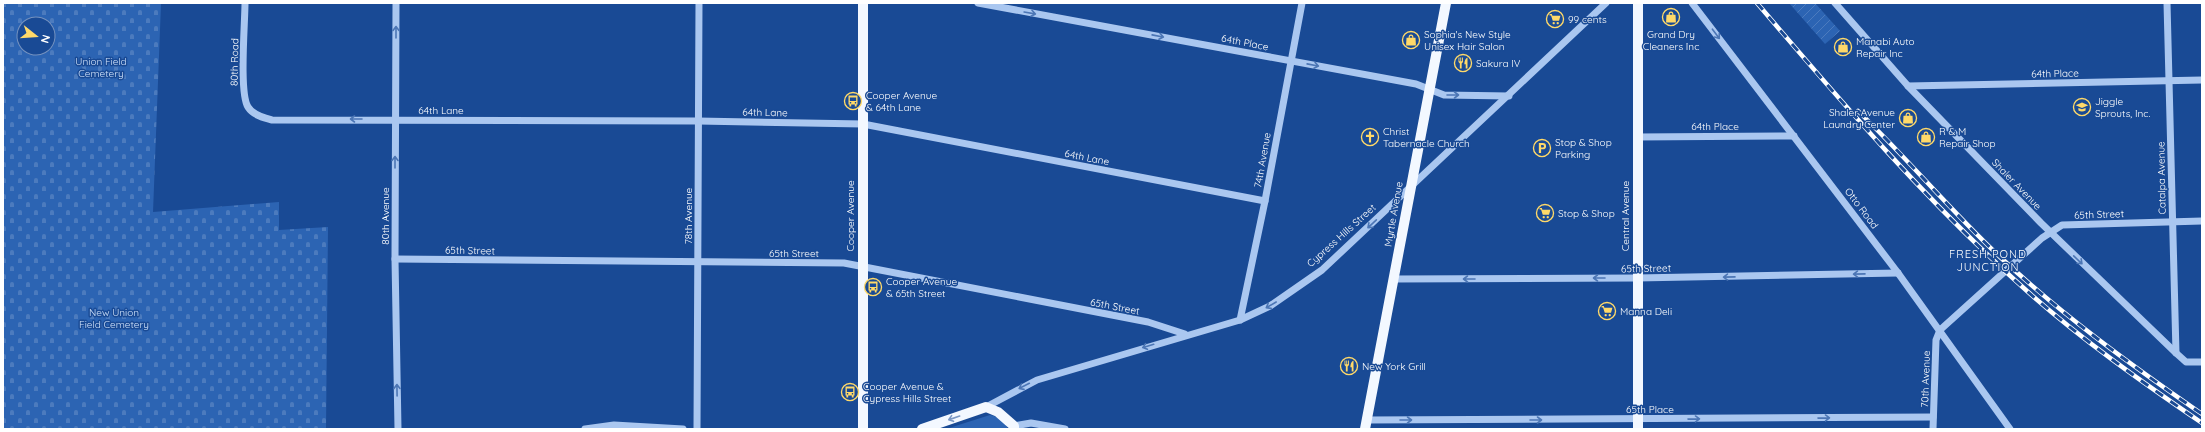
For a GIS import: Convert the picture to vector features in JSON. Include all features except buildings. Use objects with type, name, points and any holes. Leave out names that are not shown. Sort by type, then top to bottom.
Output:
[{"type":"main road","name":"Cooper Avenue","points":[[863,429],[862,266],[864,3]]},
{"type":"main road","name":"Myrtle Avenue","points":[[1366,425],[1446,3]]},
{"type":"main road","name":"Central Avenue","points":[[1638,3],[1638,424]]},
{"type":"main road","points":[[986,407],[998,412],[1014,427]]},
{"type":"main road","name":"Cypress Hills Street","points":[[922,429],[986,407]]},
{"type":"street","name":"80th Road","points":[[246,3],[244,92],[248,107],[258,116]]},
{"type":"street","name":"80th Avenue","points":[[396,3],[395,259],[398,429]]},
{"type":"street","name":"78th Avenue","points":[[697,429],[699,3]]},
{"type":"street","name":"64th Place","points":[[978,3],[1416,84],[1444,95],[1509,96]]},
{"type":"street","name":"74th Avenue","points":[[1240,320],[1265,201],[1302,3]]},
{"type":"street","name":"Cypress Hills Street","points":[[986,407],[1037,380],[1185,334],[1240,320],[1270,306],[1322,270],[1509,96],[1606,3]]},
{"type":"street","name":"Otto Road","points":[[1692,3],[1898,273],[2010,429]]},
{"type":"street","name":"Shaler Avenue","points":[[1835,3],[1908,86],[2050,232],[2176,353]]},
{"type":"street","name":"Catalpa Avenue","points":[[2167,3],[2176,353]]},
{"type":"street","name":"64th Place","points":[[1908,86],[2202,80]]},
{"type":"street","name":"64th Lane","points":[[258,116],[272,120],[698,121],[863,124],[1265,201]]},
{"type":"street","name":"64th Place","points":[[1637,137],[1794,136]]},
{"type":"street","name":"65th Street","points":[[1940,330],[2050,232],[2062,225],[2202,221]]},
{"type":"street","name":"65th Street","points":[[395,259],[844,263],[1148,322],[1185,334]]},
{"type":"street","name":"65th Street","points":[[1394,279],[1637,278],[1898,273]]},
{"type":"street","name":"70th Avenue","points":[[1933,429],[1936,340],[1940,330]]},
{"type":"street","points":[[2176,353],[2186,362],[2202,362]]},
{"type":"street","name":"65th Place","points":[[1366,425],[1638,424],[1934,417]]},
{"type":"street","points":[[1014,427],[1031,423],[1065,429]]},
{"type":"street","points":[[585,429],[614,425],[683,429]]},
{"type":"green space","name":"New Union Field Cemetery","points":[[3,3],[161,3],[153,212],[279,202],[279,230],[328,227],[326,429],[3,429]]},
{"type":"green space","points":[[1789,3],[1815,3],[1840,31],[1825,44]]},
{"type":"green space","points":[[990,415],[1001,419],[1008,429],[946,429]]},
{"type":"railway","points":[[1757,3],[1887,152],[1991,258],[2027,291],[2090,343],[2134,376],[2202,423]]},
{"type":"railway","points":[[1858,111],[1981,238],[2023,278],[2098,339],[2202,414]]},
{"type":"place","name":"Grand Dry Cleaners Inc","points":[[1671,17]]},
{"type":"place","name":"99 cents","points":[[1555,19]]},
{"type":"place","name":"Sophia's New Style Unisex Hair Salon","points":[[1411,40]]},
{"type":"place","name":"Manabi Auto Repair Inc","points":[[1843,47]]},
{"type":"place","name":"Sakura IV","points":[[1463,63]]},
{"type":"place","name":"Cooper Avenue & 64th Lane","points":[[853,101]]},
{"type":"place","name":"Jiggle Sprouts, Inc.","points":[[2082,107]]},
{"type":"place","name":"Shaler Avenue Laundry Center","points":[[1908,118]]},
{"type":"place","name":"Christ Tabernacle Church","points":[[1370,137]]},
{"type":"place","name":"R & M Repair Shop","points":[[1926,137]]},
{"type":"place","name":"Stop & Shop Parking","points":[[1542,148]]},
{"type":"place","name":"Stop & Shop","points":[[1545,213]]},
{"type":"place","name":"Cooper Avenue & 65th Street","points":[[873,287]]},
{"type":"place","name":"Manna Deli","points":[[1607,311]]},
{"type":"place","name":"New York Grill","points":[[1349,366]]},
{"type":"place","name":"Cooper Avenue & Cypress Hills Street","points":[[850,392]]},
{"type":"district","name":"FRESH POND JUNCTION","points":[[1988,260]]},
{"type":"park label","name":"Union Field Cemetery","points":[[101,66]]}]
